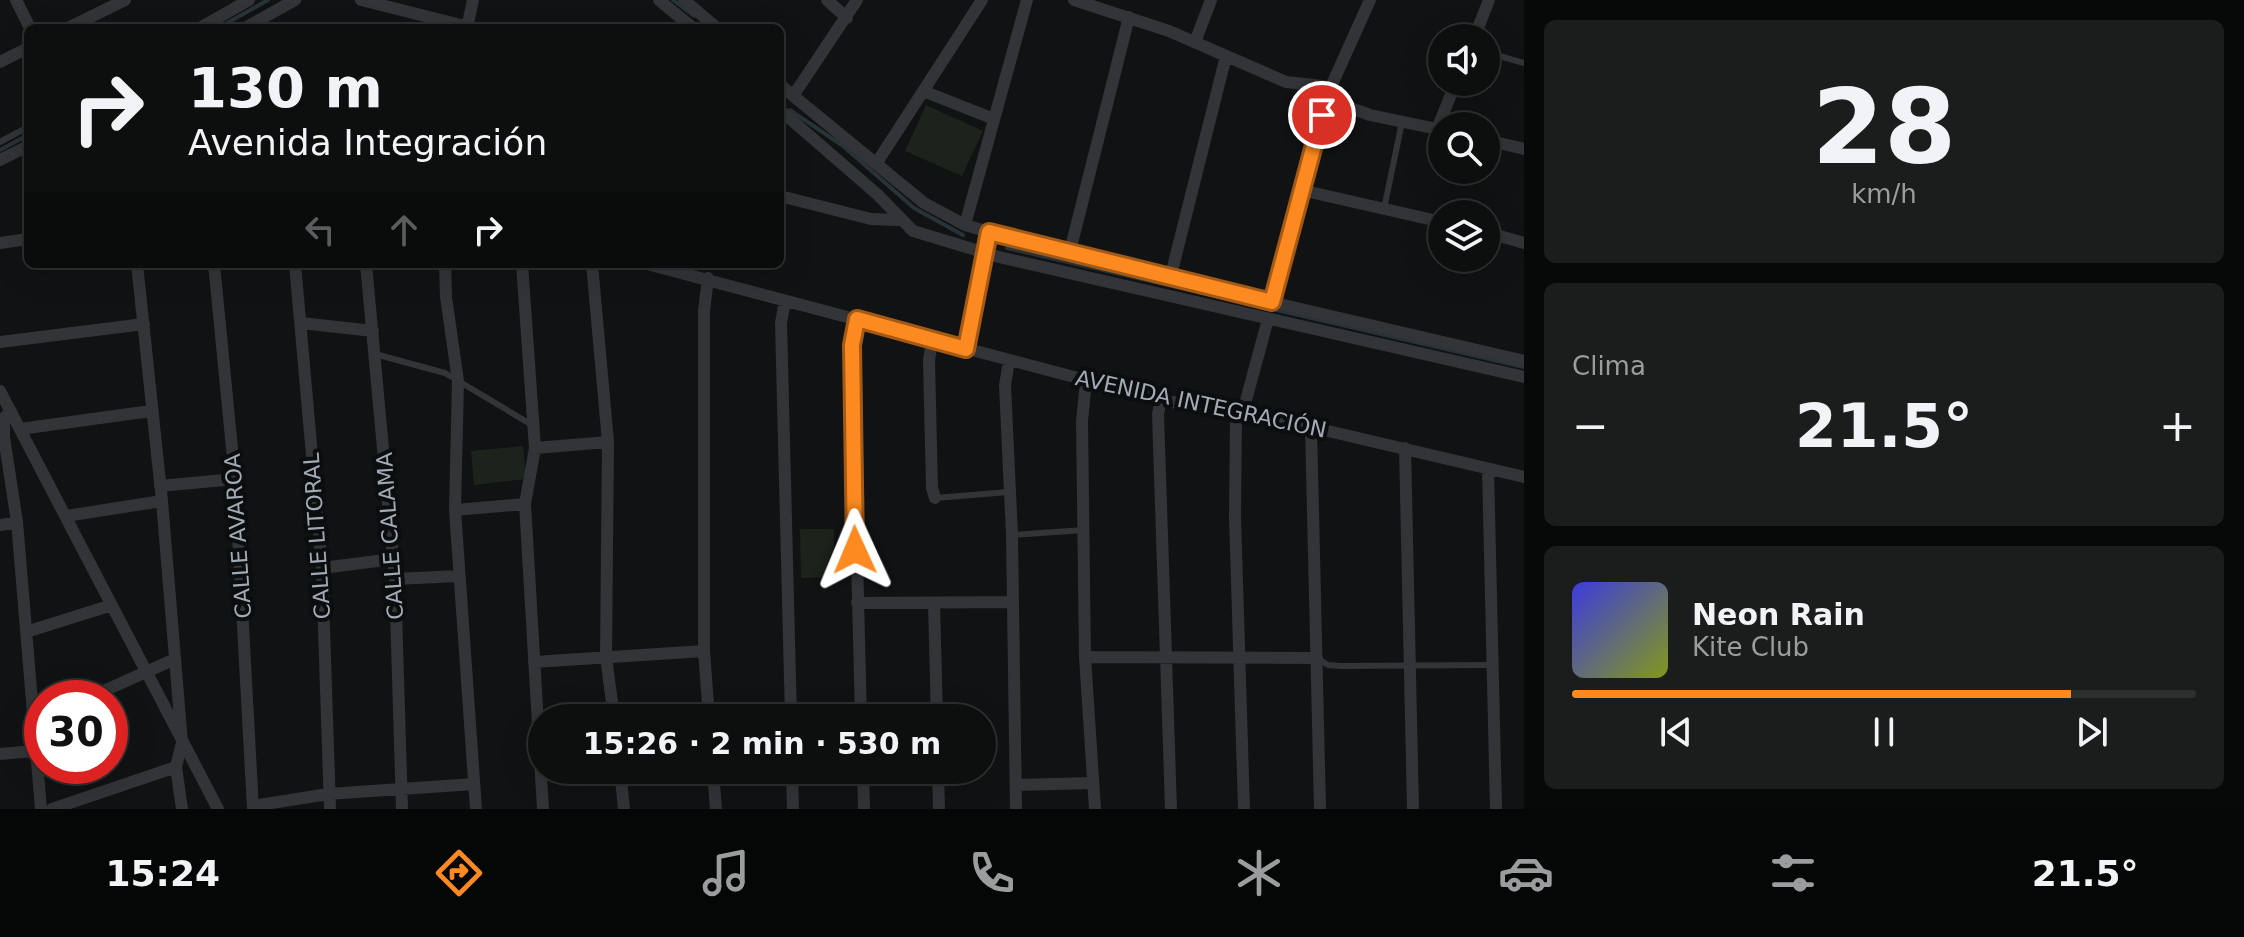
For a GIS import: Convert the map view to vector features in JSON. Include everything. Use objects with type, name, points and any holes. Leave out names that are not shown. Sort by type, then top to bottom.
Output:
[{"type":"street","points":[[16,0],[28,24]]},
{"type":"street","points":[[75,24],[109,4],[125,0]]},
{"type":"street","points":[[205,24],[226,5],[249,0]]},
{"type":"street","points":[[252,24],[295,0]]},
{"type":"street","points":[[361,0],[454,24]]},
{"type":"street","points":[[470,24],[473,0]]},
{"type":"street","points":[[659,0],[688,24]]},
{"type":"street","points":[[684,0],[712,24]]},
{"type":"street","points":[[827,0],[847,18]]},
{"type":"street","points":[[857,0],[847,18],[785,92],[924,203],[965,225],[1069,255],[1524,361]]},
{"type":"street","points":[[876,164],[982,0]]},
{"type":"street","points":[[965,225],[1027,0]]},
{"type":"street","points":[[1074,0],[1195,42],[1286,82],[1318,84],[1345,106],[1428,127]]},
{"type":"street","points":[[1195,42],[1211,0]]},
{"type":"street","points":[[1272,302],[1329,91],[1370,0]]},
{"type":"street","points":[[1480,24],[1489,0]]},
{"type":"street","points":[[1069,255],[1129,17]]},
{"type":"street","points":[[0,62],[24,50]]},
{"type":"street","points":[[1170,279],[1226,56]]},
{"type":"street","points":[[923,91],[994,119]]},
{"type":"street","points":[[784,113],[878,195],[913,231],[983,252],[1524,377]]},
{"type":"street","points":[[1500,143],[1524,149]]},
{"type":"street","points":[[0,160],[24,148]]},
{"type":"street","points":[[1301,190],[1428,219]]},
{"type":"street","points":[[784,197],[871,219],[899,220]]},
{"type":"street","points":[[966,349],[989,232]]},
{"type":"street","points":[[1500,236],[1524,243]]},
{"type":"street","points":[[0,243],[24,240]]},
{"type":"street","points":[[137,268],[162,501],[182,743],[176,767],[182,809]]},
{"type":"street","name":"CALLE AVAROA","points":[[214,268],[235,479],[253,808]]},
{"type":"street","name":"CALLE LITORAL","points":[[295,268],[322,568],[330,809]]},
{"type":"street","name":"CALLE CALAMA","points":[[366,268],[395,579],[402,809]]},
{"type":"street","points":[[445,268],[446,297],[458,381],[455,510],[476,809]]},
{"type":"street","points":[[522,268],[535,448],[525,504],[543,809]]},
{"type":"street","points":[[592,268],[608,442],[606,657],[612,704]]},
{"type":"street","name":"AVENIDA INTEGRACIÓN","points":[[695,269],[708,278],[785,301],[1161,400],[1311,427],[1488,469],[1523,474]]},
{"type":"street","points":[[708,278],[704,311],[704,651],[708,704]]},
{"type":"street","points":[[785,301],[781,323],[791,704]]},
{"type":"street","points":[[857,319],[852,345],[861,704]]},
{"type":"street","points":[[1244,809],[1239,658],[1239,414],[1268,319]]},
{"type":"street","points":[[301,323],[373,331]]},
{"type":"street","points":[[0,342],[144,324]]},
{"type":"street","points":[[932,339],[932,488],[935,498]]},
{"type":"street","points":[[1009,361],[1005,385],[1012,535],[1016,809]]},
{"type":"street","points":[[1086,381],[1082,421],[1085,657],[1095,809]]},
{"type":"street","points":[[0,391],[218,809]]},
{"type":"street","points":[[1161,400],[1158,414],[1171,809]]},
{"type":"street","points":[[11,411],[4,418],[4,437],[17,522],[33,680]]},
{"type":"street","points":[[20,429],[151,411]]},
{"type":"street","points":[[1311,427],[1320,809]]},
{"type":"street","points":[[535,448],[608,442]]},
{"type":"street","points":[[1405,448],[1407,666],[1413,809]]},
{"type":"street","points":[[1488,469],[1496,809]]},
{"type":"street","points":[[160,486],[235,479]]},
{"type":"street","points":[[66,516],[162,501]]},
{"type":"street","points":[[455,510],[525,504]]},
{"type":"street","points":[[0,525],[17,522]]},
{"type":"street","points":[[322,568],[393,559]]},
{"type":"street","points":[[395,579],[459,576]]},
{"type":"street","points":[[857,603],[1013,602]]},
{"type":"street","points":[[934,603],[937,704]]},
{"type":"street","points":[[26,632],[112,605]]},
{"type":"street","points":[[534,662],[704,651]]},
{"type":"street","points":[[1085,657],[1317,658]]},
{"type":"street","points":[[128,682],[175,659]]},
{"type":"street","points":[[0,754],[24,752]]},
{"type":"street","points":[[52,809],[176,767]]},
{"type":"street","points":[[1016,785],[1093,783]]},
{"type":"street","points":[[38,784],[41,809]]},
{"type":"street","points":[[253,808],[328,794],[474,784]]},
{"type":"street","points":[[621,784],[624,809]]},
{"type":"street","points":[[714,784],[716,809]]},
{"type":"street","points":[[792,784],[793,809]]},
{"type":"street","points":[[863,784],[864,809]]},
{"type":"street","points":[[938,784],[939,809]]},
{"type":"lane","points":[[1500,56],[1524,63]]},
{"type":"lane","points":[[1384,209],[1402,122]]},
{"type":"lane","points":[[0,142],[24,129]]},
{"type":"lane","points":[[375,354],[428,366],[532,425]]},
{"type":"lane","points":[[935,498],[1009,492]]},
{"type":"lane","points":[[1012,535],[1084,530]]},
{"type":"lane","points":[[1317,658],[1328,665],[1341,666],[1493,665]]},
{"type":"shaded area","points":[[926,105],[983,131],[962,176],[905,151]]},
{"type":"shaded area","points":[[523,446],[526,479],[474,485],[471,451]]},
{"type":"shaded area","points":[[800,529],[834,529],[834,577],[801,578]]},
{"type":"waterway","points":[[225,24],[268,0]]},
{"type":"waterway","points":[[673,0],[694,16]]},
{"type":"waterway","points":[[790,110],[843,146],[914,208],[963,235]]},
{"type":"waterway","points":[[0,150],[24,137]]},
{"type":"waterway","points":[[1007,248],[1524,367]]},
{"type":"route","points":[[855,550],[852,345],[857,319],[966,349],[989,232],[1069,255],[1272,302],[1322,115]]}]
